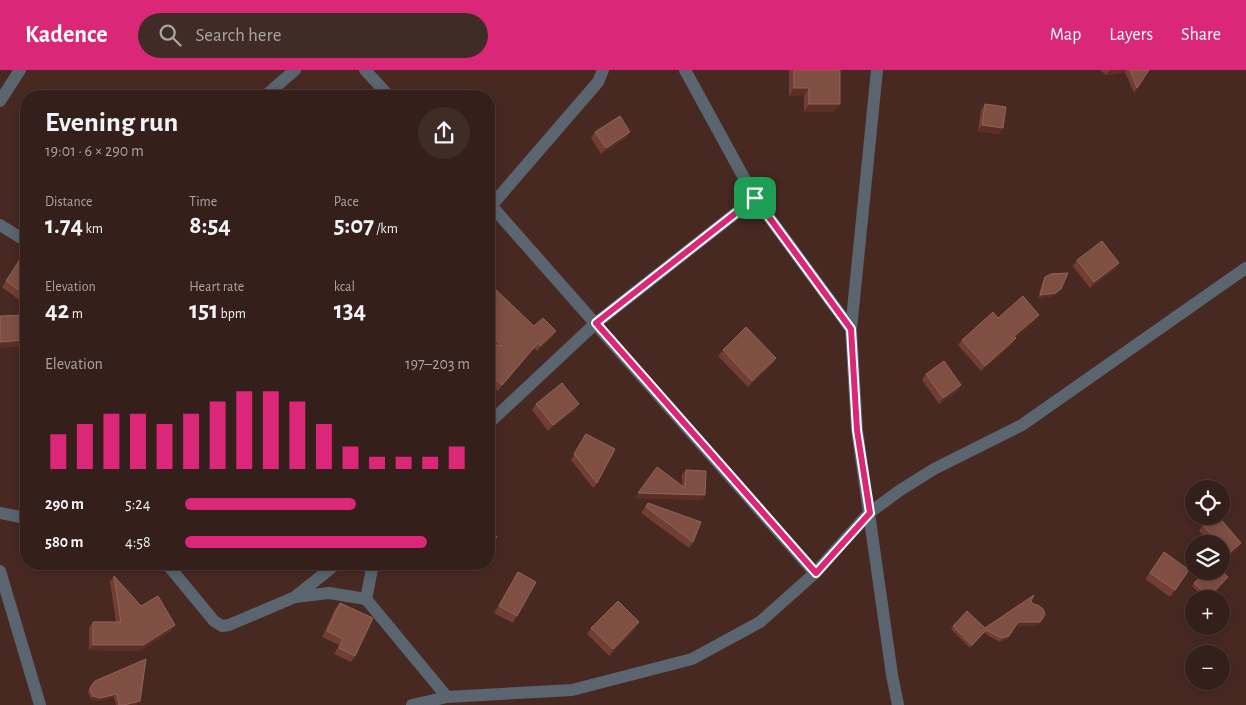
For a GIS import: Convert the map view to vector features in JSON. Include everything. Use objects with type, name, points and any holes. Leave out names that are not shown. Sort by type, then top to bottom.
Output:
[{"type":"street","points":[[0,101],[20,70]]},
{"type":"street","points":[[272,90],[295,70]]},
{"type":"street","points":[[365,70],[384,90]]},
{"type":"street","points":[[495,198],[598,82],[603,70]]},
{"type":"street","points":[[685,70],[755,198],[851,329]]},
{"type":"street","points":[[877,70],[851,329],[857,430],[892,675],[898,705]]},
{"type":"street","points":[[495,417],[596,323],[755,198]]},
{"type":"street","points":[[495,210],[816,573]]},
{"type":"street","points":[[0,225],[20,237]]},
{"type":"street","points":[[412,705],[447,697],[572,690],[692,659],[760,622],[816,573],[870,513],[899,491],[934,469],[1022,425],[1246,268]]},
{"type":"street","points":[[0,513],[20,517]]},
{"type":"street","points":[[172,570],[214,621],[222,626],[229,625],[295,597],[329,570]]},
{"type":"street","points":[[366,599],[372,570]]},
{"type":"street","points":[[0,571],[40,705]]},
{"type":"street","points":[[295,597],[329,593],[366,599],[447,697]]},
{"type":"building","points":[[794,70],[840,70],[840,104],[809,104],[809,88],[794,88]]},
{"type":"building","points":[[1130,70],[1149,70],[1137,88]]},
{"type":"building","points":[[985,104],[1006,107],[1003,128],[982,125]]},
{"type":"building","points":[[620,116],[630,132],[606,148],[595,132]]},
{"type":"building","points":[[1102,241],[1119,263],[1094,282],[1077,260]]},
{"type":"building","points":[[20,259],[20,291],[6,281]]},
{"type":"building","points":[[1068,273],[1061,289],[1056,293],[1040,295],[1045,277],[1051,274]]},
{"type":"building","points":[[495,289],[534,326],[543,318],[556,331],[540,346],[538,343],[502,385],[495,379],[495,345],[502,346],[495,339]]},
{"type":"building","points":[[1023,296],[1039,315],[1014,336],[1016,338],[985,366],[962,340],[993,312],[998,318]]},
{"type":"building","points":[[20,315],[20,340],[0,342],[0,316]]},
{"type":"building","points":[[746,327],[776,358],[752,381],[723,350]]},
{"type":"building","points":[[944,361],[961,385],[943,398],[926,374]]},
{"type":"building","points":[[562,383],[579,404],[553,425],[536,404]]},
{"type":"building","points":[[586,434],[615,449],[597,483],[574,454]]},
{"type":"building","points":[[657,467],[685,488],[686,470],[706,471],[705,495],[638,493]]},
{"type":"building","points":[[648,503],[701,522],[693,542],[646,507]]},
{"type":"building","points":[[1203,525],[1226,525],[1241,543],[1230,552],[1230,535],[1211,535]]},
{"type":"building","points":[[1164,552],[1185,567],[1185,576],[1175,590],[1150,573]]},
{"type":"building","points":[[518,572],[536,582],[517,616],[499,606]]},
{"type":"building","points":[[114,576],[141,606],[158,596],[175,625],[143,645],[93,645],[93,622],[121,622]]},
{"type":"building","points":[[1197,580],[1225,580],[1216,590],[1202,590],[1194,583]]},
{"type":"building","points":[[1034,595],[1031,601],[1043,609],[1045,614],[1043,618],[1040,622],[1018,622],[1009,636],[1002,638],[986,630],[972,645],[953,626],[967,611],[985,628]]},
{"type":"building","points":[[618,601],[639,622],[613,649],[591,628]]},
{"type":"building","points":[[340,603],[373,618],[355,656],[339,648],[343,639],[327,631]]},
{"type":"building","points":[[146,659],[140,701],[119,705],[117,694],[100,698],[93,696],[90,689],[95,681]]},
{"type":"route","points":[[755,198],[851,329],[857,430],[870,513],[816,573],[596,323],[755,198]]}]
